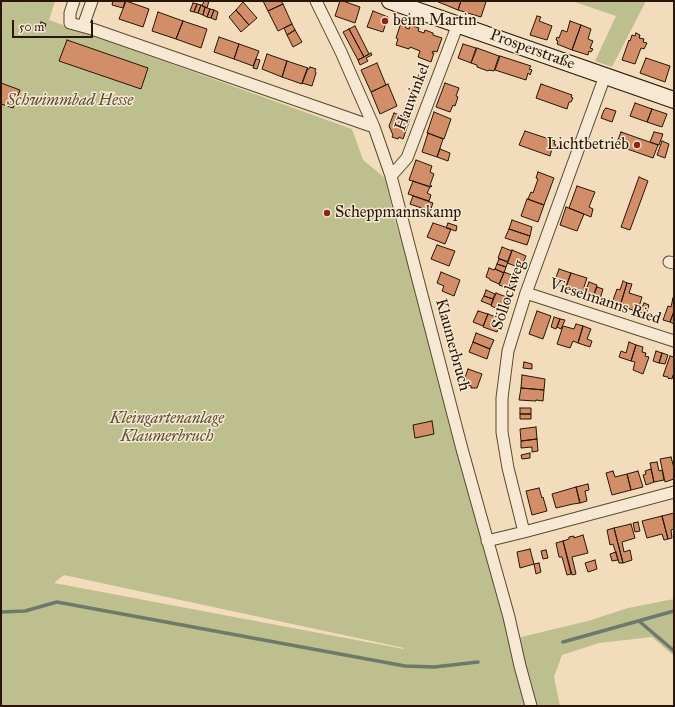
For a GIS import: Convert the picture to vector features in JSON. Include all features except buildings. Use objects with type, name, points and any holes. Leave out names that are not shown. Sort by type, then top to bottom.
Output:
[{"type":"main road","name":"Prosperstraße","points":[[390,1],[674,100]]},
{"type":"street","points":[[74,1],[70,13],[70,24],[83,26],[374,127]]},
{"type":"street","points":[[83,26],[92,1]]},
{"type":"street","name":"Klaumerbruch","points":[[316,1],[341,52],[374,127],[391,176],[487,541],[509,617],[531,706]]},
{"type":"street","name":"Hauwinkel","points":[[391,176],[408,158],[458,24]]},
{"type":"street","name":"Söllockweg","points":[[524,532],[508,468],[502,432],[502,398],[508,351],[526,293],[605,76]]},
{"type":"street","name":"Vieselmanns Ried","points":[[526,293],[674,341]]},
{"type":"street","points":[[487,541],[674,492]]},
{"type":"green space","points":[[1,1],[55,1],[49,20],[352,129],[363,160],[385,178],[395,221],[453,403],[517,638],[588,621],[628,608],[674,599],[674,656],[652,637],[599,643],[562,655],[554,677],[560,706],[1,706]],"holes":[[[64,575],[404,649],[54,583]]]},
{"type":"green space","points":[[572,1],[646,1],[612,67],[595,61],[616,16]]},
{"type":"waterway","points":[[1,612],[25,611],[57,602],[405,666],[434,667],[478,662]]},
{"type":"waterway","points":[[563,642],[674,611]]},
{"type":"waterway","points":[[639,621],[674,651]]},
{"type":"place","name":"beim Martin","points":[[385,21]]},
{"type":"place","name":"Lichtbetrieb","points":[[637,145]]},
{"type":"place","name":"Scheppmannskamp","points":[[327,213]]},
{"type":"park label","name":"Schwimmbad Hesse","points":[[70,101]]},
{"type":"park label","name":"Kleingartenanlage Klaumerbruch","points":[[167,428]]}]
